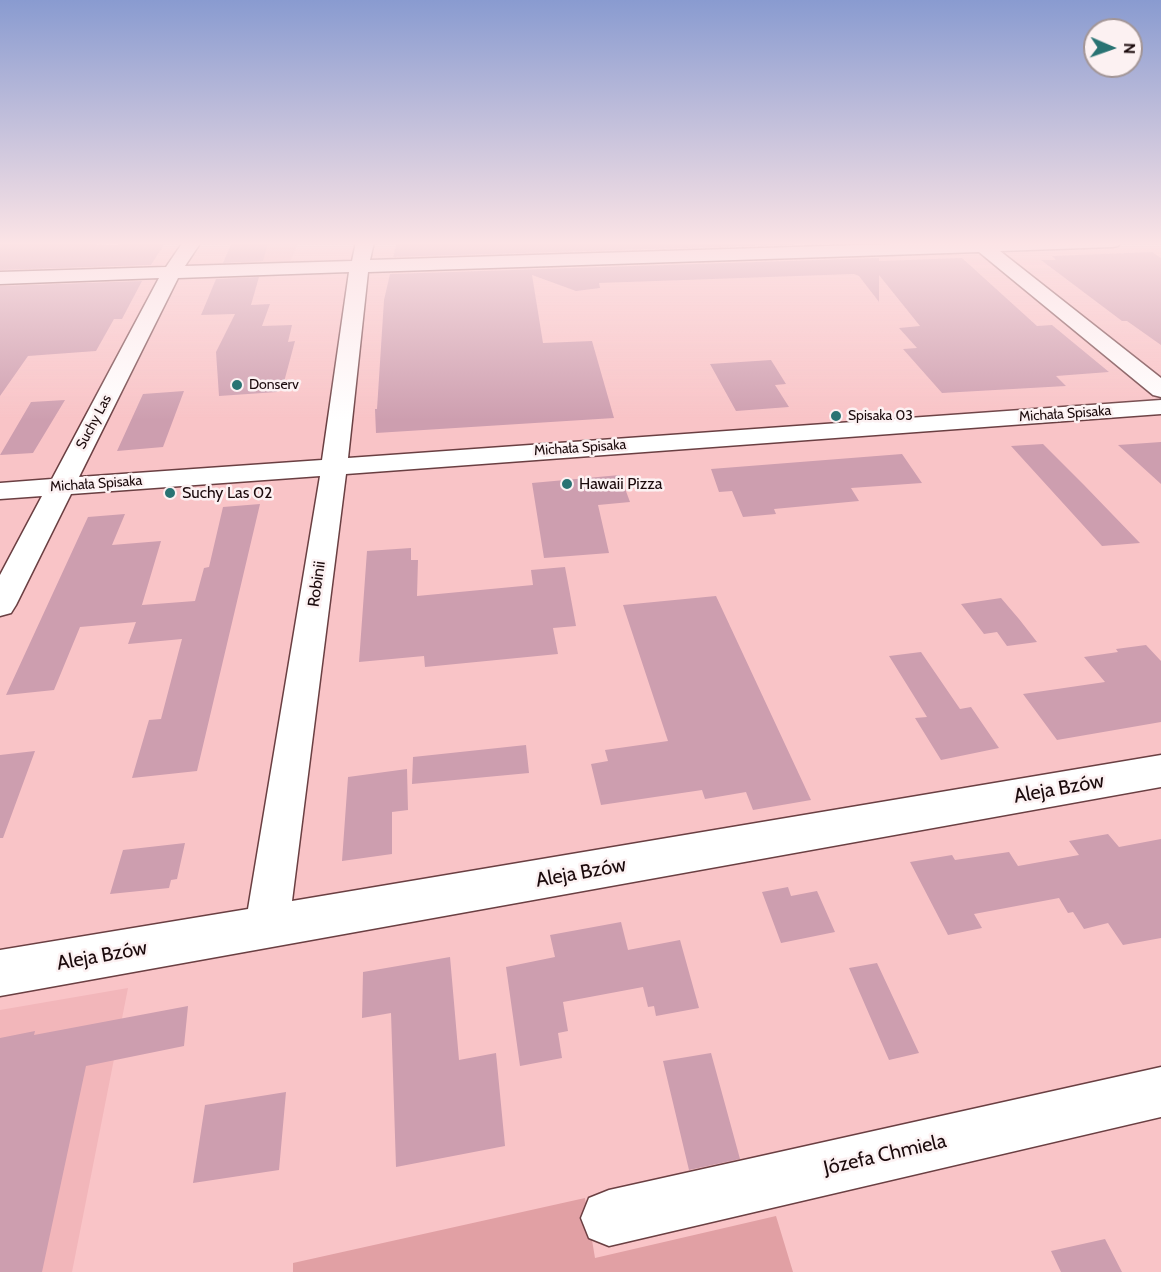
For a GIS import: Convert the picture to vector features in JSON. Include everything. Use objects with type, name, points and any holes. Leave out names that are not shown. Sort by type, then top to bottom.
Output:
[{"type":"street","name":"Suchy Las","points":[[0,604],[157,301]]},
{"type":"street","name":"Robinii","points":[[267,926],[356,301]]},
{"type":"street","points":[[1052,301],[1161,390]]},
{"type":"street","name":"Michała Spisaka","points":[[0,491],[1161,407]]},
{"type":"street","name":"Aleja Bzów","points":[[0,974],[1161,771]]},
{"type":"street","name":"Józefa Chmiela","points":[[609,1218],[1161,1092]]},
{"type":"shaded area","points":[[128,988],[72,1272],[0,1272],[0,1010]]},
{"type":"shaded area","points":[[585,1198],[595,1258],[776,1216],[793,1272],[293,1272],[293,1263]]},
{"type":"building","points":[[0,301],[131,301],[122,319],[114,319],[96,351],[28,356],[0,396]]},
{"type":"building","points":[[207,301],[252,301],[251,305],[270,304],[262,326],[292,325],[288,342],[295,341],[284,382],[279,382],[277,392],[219,396],[216,352],[235,314],[201,315]]},
{"type":"building","points":[[384,301],[536,301],[543,343],[592,341],[614,418],[376,433],[375,409],[377,409]]},
{"type":"building","points":[[900,301],[1010,301],[1037,326],[1052,325],[1109,372],[1056,376],[1066,386],[942,393],[903,349],[917,348],[899,328],[920,326]]},
{"type":"building","points":[[1096,301],[1161,301],[1161,345],[1127,321],[1122,321]]},
{"type":"building","points":[[771,360],[786,384],[775,385],[789,407],[736,411],[710,364]]},
{"type":"building","points":[[184,391],[163,447],[117,451],[143,394]]},
{"type":"building","points":[[65,400],[33,453],[0,455],[31,402]]},
{"type":"building","points":[[1161,442],[1161,484],[1118,445]]},
{"type":"building","points":[[1043,444],[1140,543],[1102,546],[1011,446]]},
{"type":"building","points":[[902,454],[922,483],[851,488],[859,501],[774,509],[776,514],[743,517],[732,491],[719,492],[711,469]]},
{"type":"building","points":[[620,475],[630,502],[598,505],[609,553],[544,558],[532,483]]},
{"type":"building","points":[[260,504],[197,771],[132,778],[149,720],[161,719],[182,639],[128,644],[136,622],[80,627],[54,690],[6,695],[88,517],[125,514],[112,545],[161,541],[141,608],[142,605],[195,601],[204,568],[209,567],[223,507]]},
{"type":"building","points":[[411,548],[411,560],[418,560],[417,596],[533,585],[531,570],[565,567],[576,626],[553,628],[558,654],[425,667],[424,656],[359,662],[367,551]]},
{"type":"building","points":[[716,596],[811,800],[753,810],[746,792],[705,799],[702,790],[601,805],[591,764],[608,761],[605,750],[668,741],[623,605]]},
{"type":"building","points":[[1001,598],[1037,642],[1007,646],[997,632],[984,634],[961,604]]},
{"type":"building","points":[[1146,645],[1161,661],[1161,722],[1057,740],[1023,694],[1105,682],[1084,657]]},
{"type":"building","points":[[921,652],[960,709],[971,707],[999,748],[941,760],[915,718],[927,717],[889,656]]},
{"type":"building","points":[[526,745],[529,773],[412,784],[413,757]]},
{"type":"building","points":[[35,751],[3,838],[0,838],[0,755]]},
{"type":"building","points":[[407,769],[408,810],[392,812],[392,854],[342,861],[348,777]]},
{"type":"building","points":[[1108,834],[1119,847],[1161,839],[1161,938],[1123,945],[1108,923],[1084,929],[1073,912],[1068,913],[1059,898],[974,914],[982,928],[948,935],[910,862],[952,855],[955,860],[1009,852],[1018,866],[1079,855],[1069,841]]},
{"type":"building","points":[[185,843],[177,879],[171,880],[169,888],[110,894],[123,850]]},
{"type":"building","points":[[788,887],[791,896],[817,891],[835,932],[781,943],[762,892]]},
{"type":"building","points":[[621,922],[628,950],[680,940],[699,1008],[656,1016],[654,1006],[648,1007],[643,987],[563,1002],[568,1031],[558,1033],[562,1058],[520,1066],[506,967],[555,957],[550,935]]},
{"type":"building","points":[[450,957],[459,1060],[496,1053],[505,1146],[396,1167],[391,1013],[362,1018],[363,972]]},
{"type":"building","points":[[877,963],[919,1053],[889,1060],[849,968]]},
{"type":"building","points":[[188,1006],[184,1046],[86,1066],[42,1272],[0,1272],[0,1038],[35,1031],[34,1035]]},
{"type":"building","points":[[711,1053],[740,1159],[689,1170],[663,1061]]},
{"type":"building","points":[[286,1092],[279,1170],[193,1183],[205,1105]]},
{"type":"building","points":[[1105,1239],[1122,1272],[1061,1272],[1051,1251]]},
{"type":"place","name":"Donserv","points":[[237,385]]},
{"type":"place","name":"Spisaka 03","points":[[836,416]]},
{"type":"place","name":"Hawaii Pizza","points":[[567,484]]},
{"type":"place","name":"Suchy Las 02","points":[[170,493]]}]
